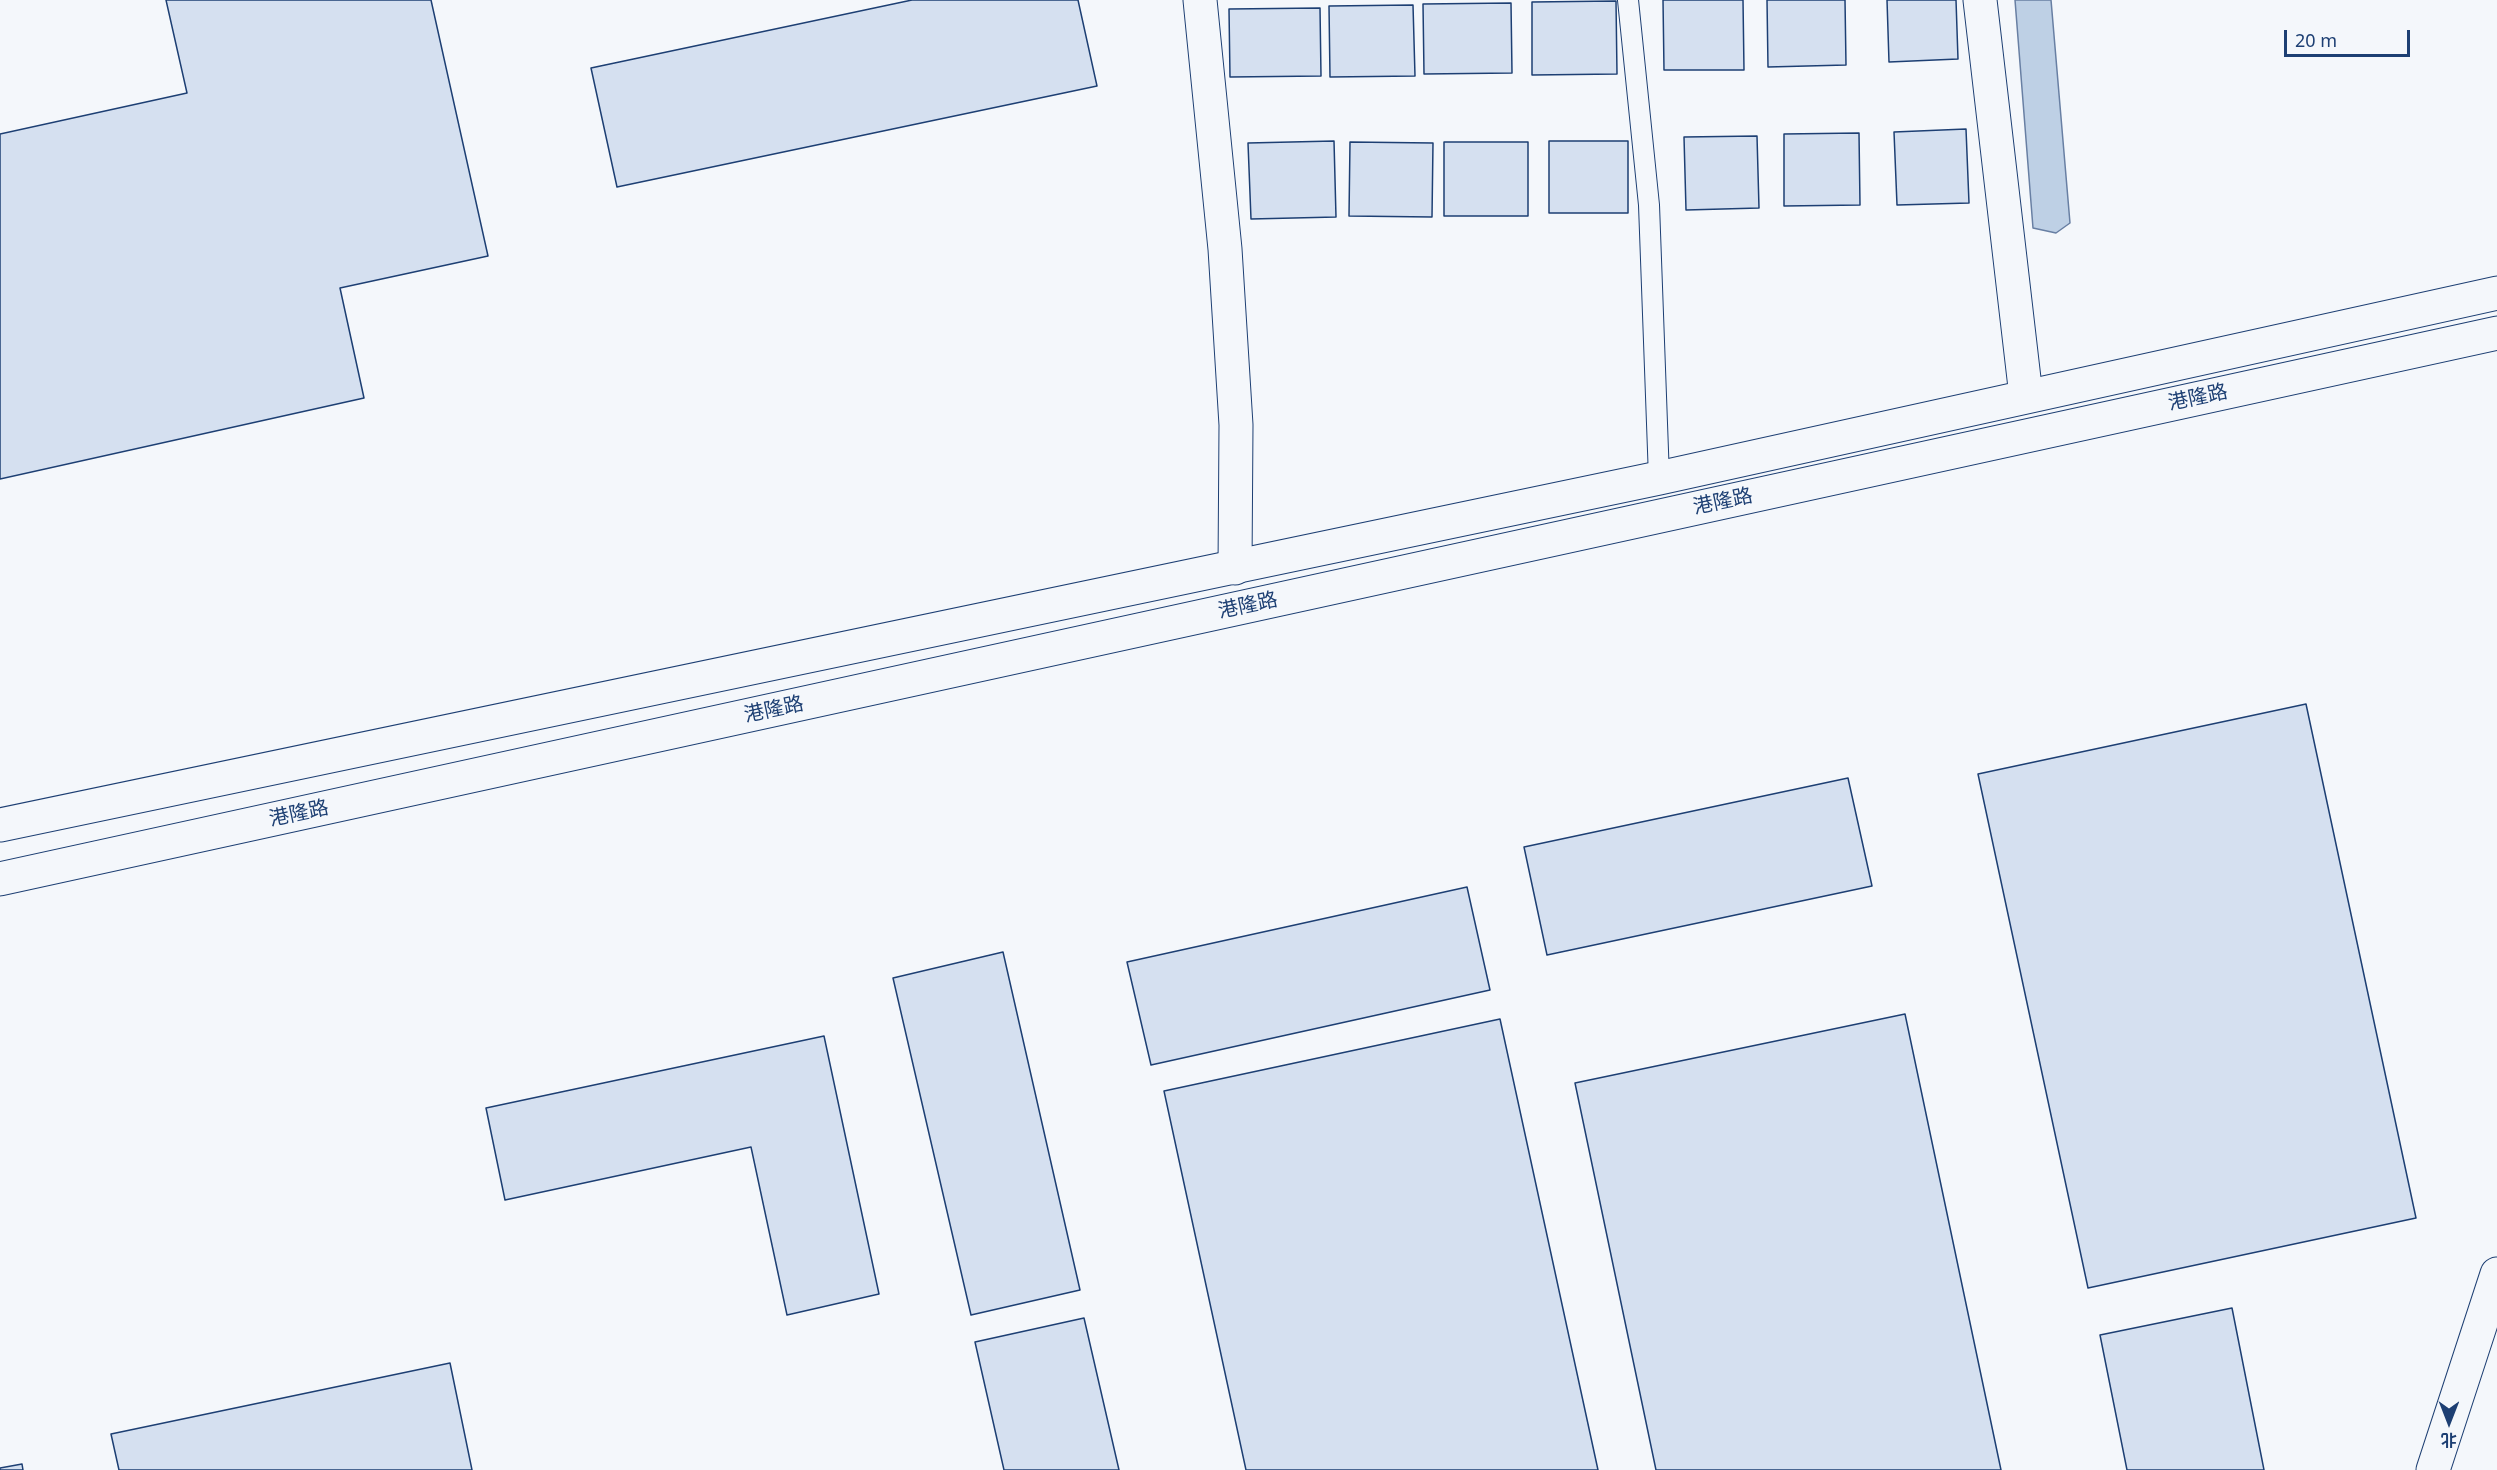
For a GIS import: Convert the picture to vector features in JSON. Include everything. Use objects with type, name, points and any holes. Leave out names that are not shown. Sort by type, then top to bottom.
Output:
[{"type":"main road","points":[[1200,0],[1225,249],[1236,425],[1235,568]]},
{"type":"main road","points":[[1980,0],[2026,396]]},
{"type":"main road","name":"港隆路","points":[[0,825],[1659,478],[2497,293]]},
{"type":"main road","name":"港隆路","points":[[0,879],[2497,333]]},
{"type":"main road","points":[[2433,1470],[2497,1274]]},
{"type":"lane","points":[[1628,0],[1648,205],[1659,478]]},
{"type":"water","points":[[2015,0],[2051,0],[2070,223],[2056,233],[2033,228]]},
{"type":"building","points":[[166,0],[431,0],[488,256],[340,288],[364,398],[0,479],[0,134],[187,93]]},
{"type":"building","points":[[912,0],[1078,0],[1097,86],[617,187],[591,68]]},
{"type":"building","points":[[1663,0],[1743,0],[1744,70],[1664,70]]},
{"type":"building","points":[[1767,0],[1845,0],[1846,65],[1768,67]]},
{"type":"building","points":[[1887,0],[1956,0],[1958,59],[1889,62]]},
{"type":"building","points":[[1616,1],[1617,74],[1532,75],[1532,2]]},
{"type":"building","points":[[1511,3],[1512,73],[1424,74],[1423,4]]},
{"type":"building","points":[[1413,5],[1415,76],[1330,77],[1329,6]]},
{"type":"building","points":[[1320,8],[1321,76],[1230,77],[1229,9]]},
{"type":"building","points":[[1966,129],[1969,203],[1897,205],[1894,132]]},
{"type":"building","points":[[1859,133],[1860,205],[1784,206],[1784,134]]},
{"type":"building","points":[[1757,136],[1759,208],[1686,210],[1684,137]]},
{"type":"building","points":[[1334,141],[1336,217],[1251,219],[1248,143]]},
{"type":"building","points":[[1549,141],[1628,141],[1628,213],[1549,213]]},
{"type":"building","points":[[1350,142],[1433,143],[1432,217],[1349,216]]},
{"type":"building","points":[[1444,142],[1528,142],[1528,216],[1444,216]]},
{"type":"building","points":[[2306,704],[2416,1218],[2088,1288],[1978,774]]},
{"type":"building","points":[[1848,778],[1872,886],[1547,955],[1524,847]]},
{"type":"building","points":[[1467,887],[1490,990],[1151,1065],[1127,962]]},
{"type":"building","points":[[1003,952],[1080,1290],[971,1315],[893,978]]},
{"type":"building","points":[[1905,1014],[2001,1470],[1656,1470],[1575,1083]]},
{"type":"building","points":[[1500,1019],[1598,1470],[1246,1470],[1164,1091]]},
{"type":"building","points":[[824,1036],[879,1294],[787,1315],[751,1147],[505,1200],[486,1108]]},
{"type":"building","points":[[2232,1308],[2264,1470],[2127,1470],[2100,1335]]},
{"type":"building","points":[[1084,1318],[1119,1470],[1004,1470],[975,1342]]},
{"type":"building","points":[[450,1363],[472,1470],[119,1470],[111,1434]]},
{"type":"building","points":[[22,1464],[23,1470],[0,1470],[0,1468]]}]
